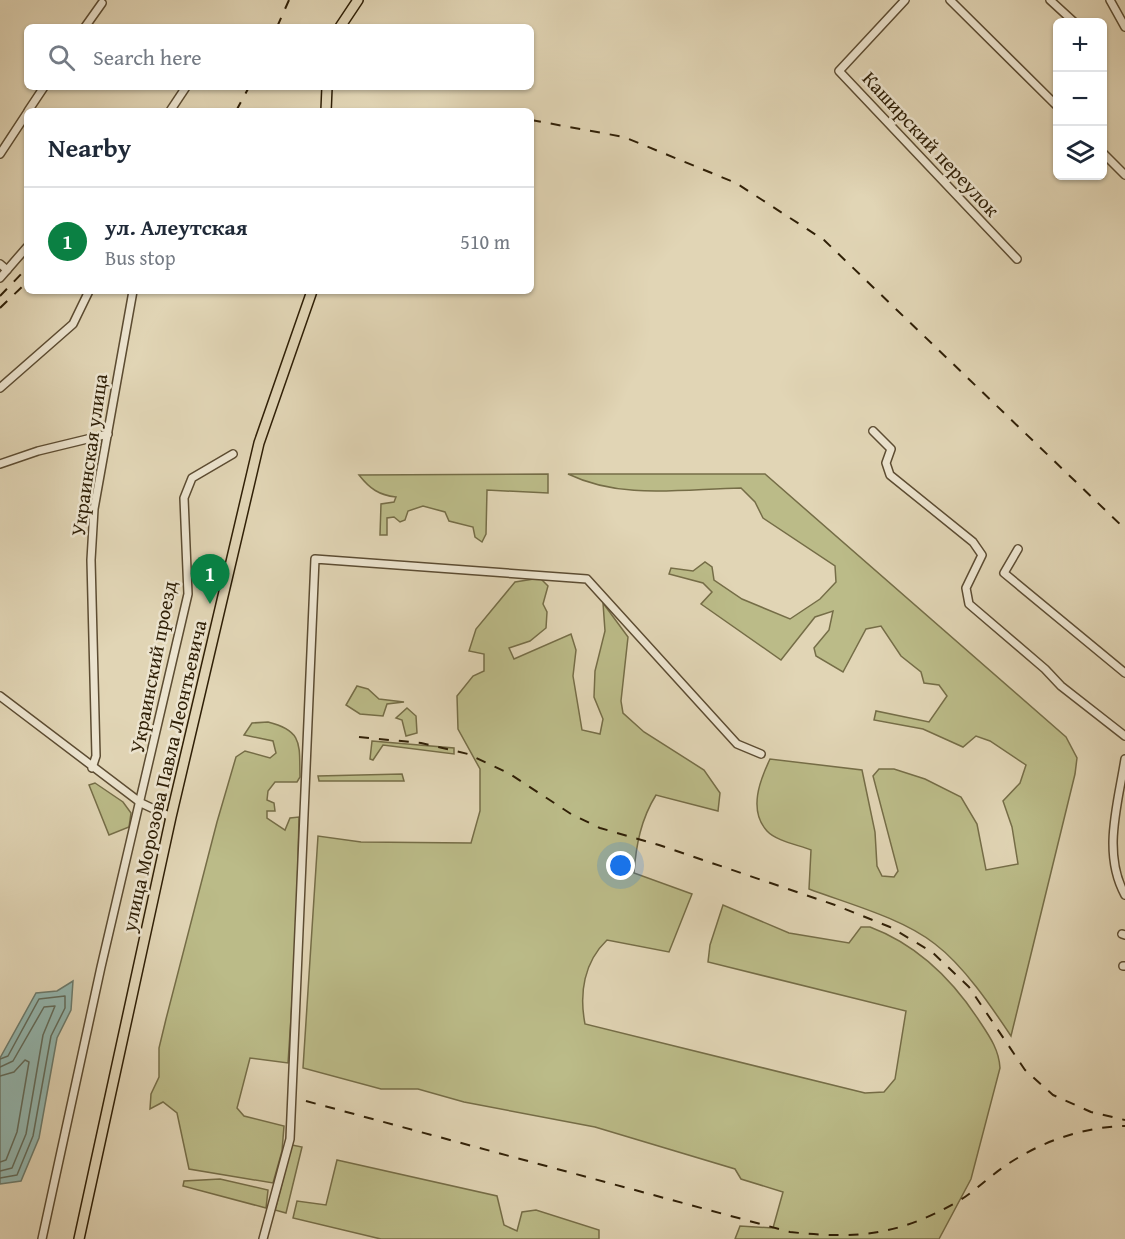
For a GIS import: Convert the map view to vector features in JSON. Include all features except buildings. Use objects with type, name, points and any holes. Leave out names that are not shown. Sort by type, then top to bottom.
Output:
[{"type":"main road","points":[[342,24],[358,0]]},
{"type":"main road","points":[[326,108],[327,90]]},
{"type":"main road","name":"улица Морозова Павла Леонтьевича","points":[[79,1239],[171,817],[259,443],[311,294]]},
{"type":"street","name":"Каширский переулок","points":[[905,0],[839,71],[1017,259]]},
{"type":"street","points":[[950,0],[1053,102]]},
{"type":"street","points":[[1050,0],[1070,18]]},
{"type":"street","points":[[1110,0],[1125,27]]},
{"type":"street","points":[[87,24],[102,3]]},
{"type":"street","points":[[31,108],[42,90]]},
{"type":"street","points":[[172,108],[184,90]]},
{"type":"street","points":[[0,154],[24,118]]},
{"type":"street","points":[[1107,157],[1125,175]]},
{"type":"street","points":[[0,278],[24,251]]},
{"type":"street","points":[[0,264],[8,270]]},
{"type":"street","points":[[0,388],[73,324],[88,294]]},
{"type":"street","name":"Украинская улица","points":[[92,768],[96,756],[91,560],[94,509],[132,294]]},
{"type":"street","points":[[873,431],[891,448],[886,463],[890,475],[973,542],[982,555],[966,588],[969,604],[1045,669],[1061,686],[1125,736]]},
{"type":"street","points":[[0,464],[38,451],[108,434]]},
{"type":"street","name":"Украинский проезд","points":[[42,1239],[101,968],[188,594],[184,498],[192,478],[233,454]]},
{"type":"street","points":[[1018,549],[1004,573],[1125,673]]},
{"type":"street","points":[[263,1239],[290,1139],[315,559],[587,579],[737,744],[761,754]]},
{"type":"street","points":[[0,696],[141,803],[171,817]]},
{"type":"street","points":[[1125,759],[1112,856],[1125,895]]},
{"type":"green space","points":[[548,474],[548,493],[487,490],[486,534],[482,542],[475,537],[473,527],[449,521],[445,512],[423,506],[408,511],[405,520],[400,522],[394,517],[387,518],[387,535],[380,535],[381,504],[394,502],[396,497],[375,490],[359,475]]},
{"type":"green space","points":[[568,474],[765,474],[1066,737],[1077,758],[1075,774],[1011,1036],[967,975],[935,944],[891,919],[809,889],[811,850],[782,840],[767,831],[761,823],[757,805],[760,785],[770,759],[862,770],[875,832],[877,866],[882,876],[894,877],[898,871],[873,776],[879,769],[894,769],[925,779],[961,797],[977,824],[986,870],[1018,864],[1012,827],[1003,801],[1020,783],[1026,765],[990,741],[976,736],[963,747],[923,729],[874,720],[876,711],[929,722],[947,696],[939,685],[924,683],[921,672],[901,656],[881,626],[866,629],[843,672],[816,656],[814,648],[829,630],[833,611],[815,617],[781,660],[701,604],[712,592],[703,583],[669,574],[671,568],[693,571],[705,562],[712,567],[714,580],[742,599],[790,619],[820,599],[836,582],[835,566],[763,518],[755,502],[741,488],[631,490],[589,482]]},
{"type":"green space","points":[[540,578],[548,586],[543,604],[547,612],[546,628],[530,641],[509,648],[514,659],[571,634],[576,650],[573,676],[582,730],[600,734],[603,719],[594,697],[595,671],[605,631],[603,603],[628,637],[621,701],[623,713],[644,732],[704,770],[720,793],[718,811],[656,795],[640,832],[634,873],[692,894],[669,952],[607,940],[599,949],[588,968],[585,979],[583,1012],[585,1024],[865,1093],[884,1092],[895,1079],[906,1011],[708,962],[710,945],[723,905],[789,933],[849,943],[861,927],[870,927],[904,944],[933,966],[958,992],[990,1038],[996,1049],[1000,1068],[971,1179],[939,1239],[735,1239],[740,1226],[773,1228],[783,1192],[741,1179],[735,1169],[595,1127],[464,1102],[418,1089],[381,1089],[303,1068],[318,836],[361,842],[471,843],[480,811],[480,769],[458,729],[457,696],[473,676],[484,671],[484,654],[469,651],[476,629],[515,582]]},
{"type":"green space","points":[[357,686],[368,689],[379,699],[404,702],[387,704],[383,716],[360,714],[346,705]]},
{"type":"green space","points":[[407,708],[416,716],[417,733],[406,736],[402,720],[396,718]]},
{"type":"green space","points":[[268,722],[294,735],[300,756],[300,777],[297,782],[275,782],[268,791],[267,800],[274,803],[275,811],[267,811],[267,818],[285,830],[290,818],[299,817],[296,942],[288,1063],[250,1058],[237,1108],[244,1116],[284,1126],[282,1151],[273,1183],[189,1169],[177,1113],[163,1102],[150,1109],[151,1094],[159,1077],[159,1048],[166,1019],[236,757],[245,751],[270,758],[276,753],[273,741],[244,735],[252,723]]},
{"type":"green space","points":[[372,741],[454,748],[454,754],[383,745],[373,760],[370,759]]},
{"type":"green space","points":[[402,774],[404,781],[319,781],[318,776]]},
{"type":"green space","points":[[95,783],[123,802],[131,813],[129,827],[109,835],[89,785]]},
{"type":"green space","points":[[292,1145],[302,1147],[286,1213],[275,1210]]},
{"type":"green space","points":[[337,1160],[497,1196],[504,1225],[517,1231],[522,1212],[536,1210],[599,1230],[599,1239],[381,1239],[293,1218],[297,1201],[326,1205]]},
{"type":"green space","points":[[220,1179],[268,1190],[266,1208],[183,1186],[184,1181]]},
{"type":"water","points":[[73,981],[71,1010],[57,1038],[39,1138],[21,1181],[0,1184],[0,1058],[36,993],[57,991]]},
{"type":"railway","points":[[278,24],[289,0]]},
{"type":"railway","points":[[238,108],[247,90]]},
{"type":"railway","points":[[534,121],[624,137],[736,183],[824,240],[1125,529]]},
{"type":"railway","points":[[0,296],[24,271]]},
{"type":"railway","points":[[0,308],[24,285]]},
{"type":"railway","points":[[359,737],[421,743],[468,754],[510,774],[571,814],[600,828],[659,845],[835,905],[890,927],[932,952],[969,987],[1025,1070],[1053,1095],[1091,1112],[1125,1120]]},
{"type":"railway","points":[[306,1101],[790,1232],[836,1235],[876,1232],[915,1222],[957,1202],[1018,1157],[1047,1143],[1093,1129],[1125,1126]]},
{"type":"place","name":"ул. Алеутская","points":[[210,604]]}]
